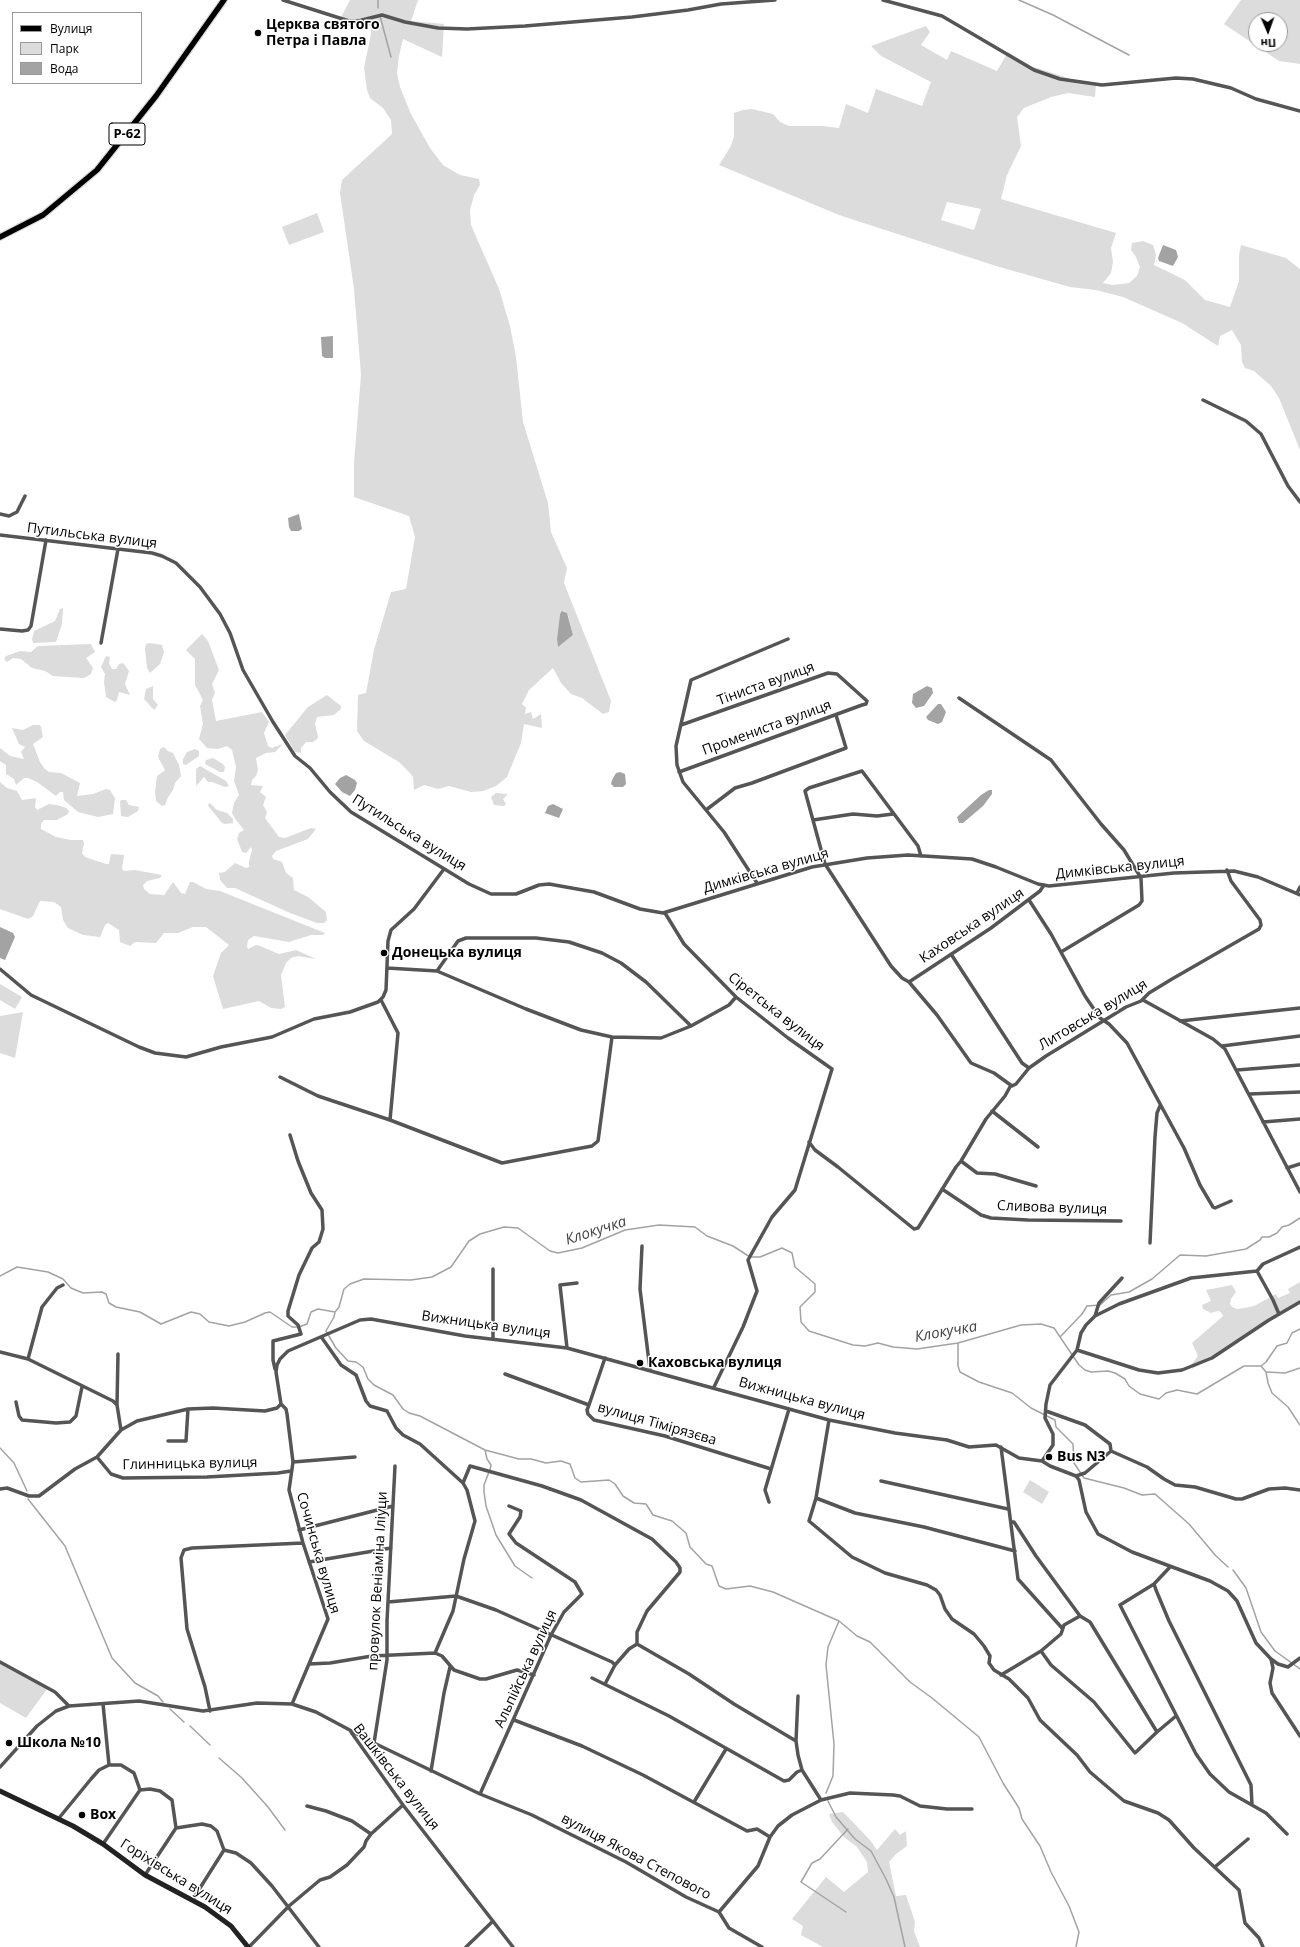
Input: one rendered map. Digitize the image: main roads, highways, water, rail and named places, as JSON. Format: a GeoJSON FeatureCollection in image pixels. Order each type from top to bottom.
{"type":"FeatureCollection","features":[{"type":"Feature","properties":{"kind":"main road","name":"Р-62"},"geometry":{"type":"LineString","coordinates":[[0,237],[43,214],[97,170],[156,96],[224,0]]}},
{"type":"Feature","properties":{"kind":"water"},"geometry":{"type":"Polygon","coordinates":[[[1163,245],[1176,250],[1178,257],[1173,266],[1159,261],[1158,258],[1163,245]]]}},
{"type":"Feature","properties":{"kind":"water"},"geometry":{"type":"Polygon","coordinates":[[[333,336],[333,358],[325,358],[322,356],[321,337],[333,336]]]}},
{"type":"Feature","properties":{"kind":"water"},"geometry":{"type":"Polygon","coordinates":[[[299,514],[302,529],[299,531],[291,531],[288,518],[299,514]]]}},
{"type":"Feature","properties":{"kind":"water"},"geometry":{"type":"Polygon","coordinates":[[[562,611],[567,613],[573,635],[558,647],[557,639],[560,614],[562,611]]]}},
{"type":"Feature","properties":{"kind":"water"},"geometry":{"type":"Polygon","coordinates":[[[927,686],[932,688],[933,693],[924,706],[916,708],[912,703],[913,694],[927,686]]]}},
{"type":"Feature","properties":{"kind":"water"},"geometry":{"type":"Polygon","coordinates":[[[938,704],[941,704],[946,712],[942,722],[938,724],[928,720],[926,717],[938,704]]]}},
{"type":"Feature","properties":{"kind":"water"},"geometry":{"type":"Polygon","coordinates":[[[620,772],[625,774],[626,784],[623,787],[614,787],[611,784],[612,780],[616,773],[620,772]]]}},
{"type":"Feature","properties":{"kind":"water"},"geometry":{"type":"Polygon","coordinates":[[[346,775],[355,780],[357,783],[355,790],[350,796],[342,792],[335,784],[340,778],[346,775]]]}},
{"type":"Feature","properties":{"kind":"water"},"geometry":{"type":"Polygon","coordinates":[[[989,790],[992,790],[992,794],[983,806],[963,823],[959,823],[957,817],[981,795],[989,790]]]}},
{"type":"Feature","properties":{"kind":"water"},"geometry":{"type":"Polygon","coordinates":[[[553,804],[563,809],[559,818],[545,813],[548,806],[553,804]]]}},
{"type":"Feature","properties":{"kind":"water"},"geometry":{"type":"Polygon","coordinates":[[[0,927],[13,933],[15,937],[5,960],[0,958],[0,927]]]}},
{"type":"Feature","properties":{"kind":"waterway"},"geometry":{"type":"LineString","coordinates":[[378,0],[378,8]]}},
{"type":"Feature","properties":{"kind":"waterway"},"geometry":{"type":"LineString","coordinates":[[1019,0],[1053,15],[1129,55]]}},
{"type":"Feature","properties":{"kind":"waterway"},"geometry":{"type":"LineString","coordinates":[[380,16],[391,57]]}},
{"type":"Feature","properties":{"kind":"waterway"},"geometry":{"type":"LineString","coordinates":[[1061,1336],[1082,1314],[1087,1306],[1100,1305],[1111,1295],[1129,1292],[1152,1279],[1180,1255],[1206,1256],[1246,1249],[1262,1237],[1269,1237],[1277,1233],[1282,1227],[1289,1225],[1300,1218]]}},
{"type":"Feature","properties":{"kind":"waterway","name":"Клокучка"},"geometry":{"type":"LineString","coordinates":[[0,1276],[17,1267],[48,1272],[63,1279],[71,1288],[83,1293],[102,1292],[106,1294],[109,1303],[116,1307],[140,1312],[161,1324],[191,1312],[200,1314],[209,1322],[229,1326],[245,1322],[270,1312],[292,1327],[299,1327],[307,1324],[311,1312],[318,1309],[335,1312],[339,1307],[344,1289],[350,1284],[364,1279],[411,1280],[432,1277],[451,1267],[469,1241],[480,1234],[504,1227],[518,1228],[550,1251],[558,1253],[582,1248],[625,1230],[659,1225],[695,1227],[707,1236],[733,1246],[750,1257],[760,1257],[782,1248],[792,1253],[795,1267],[815,1284],[815,1292],[800,1307],[801,1322],[809,1331],[853,1345],[865,1346],[878,1343],[893,1347],[917,1349],[958,1343],[1021,1325],[1041,1324],[1054,1328],[1079,1365],[1085,1370],[1091,1372],[1108,1371],[1115,1373],[1125,1379],[1129,1386],[1140,1394],[1159,1399],[1166,1393],[1177,1390],[1197,1394],[1244,1366],[1261,1366],[1266,1362],[1277,1346],[1287,1343],[1292,1333],[1300,1329]]}},
{"type":"Feature","properties":{"kind":"waterway"},"geometry":{"type":"LineString","coordinates":[[335,1312],[334,1317],[326,1331],[336,1348],[348,1361],[356,1362],[363,1367],[368,1379],[374,1385],[393,1395],[403,1409],[409,1413],[420,1416],[485,1450],[519,1459],[531,1459],[546,1463],[561,1461],[570,1464],[575,1478],[581,1482],[609,1480],[615,1484],[623,1496],[634,1503],[646,1504],[653,1515],[672,1521],[686,1533],[690,1547],[706,1564],[712,1566],[719,1586],[726,1589],[750,1586],[773,1592],[839,1621],[857,1636],[870,1642],[910,1682],[932,1698],[979,1737],[1003,1783],[1019,1808],[1022,1819],[1040,1846],[1051,1872],[1069,1906],[1079,1932],[1076,1947]]}},
{"type":"Feature","properties":{"kind":"waterway"},"geometry":{"type":"LineString","coordinates":[[958,1343],[958,1366],[960,1372],[979,1382],[1012,1393],[1031,1408],[1055,1420],[1056,1427],[1073,1444],[1074,1463],[1084,1478],[1124,1488],[1142,1495],[1155,1494],[1189,1524],[1216,1556],[1228,1567]]}},
{"type":"Feature","properties":{"kind":"waterway"},"geometry":{"type":"LineString","coordinates":[[1261,1366],[1266,1372],[1272,1393],[1288,1407],[1300,1425]]}},
{"type":"Feature","properties":{"kind":"waterway"},"geometry":{"type":"LineString","coordinates":[[1267,1372],[1285,1373],[1300,1368]]}},
{"type":"Feature","properties":{"kind":"waterway"},"geometry":{"type":"LineString","coordinates":[[0,1448],[14,1463],[27,1491]]}},
{"type":"Feature","properties":{"kind":"waterway"},"geometry":{"type":"LineString","coordinates":[[485,1450],[487,1459],[491,1465],[490,1470]]}},
{"type":"Feature","properties":{"kind":"waterway"},"geometry":{"type":"LineString","coordinates":[[489,1472],[484,1485],[484,1492],[486,1506],[496,1535],[515,1566],[532,1578]]}},
{"type":"Feature","properties":{"kind":"waterway"},"geometry":{"type":"LineString","coordinates":[[28,1499],[65,1546],[112,1658],[135,1683],[158,1696],[163,1702]]}},
{"type":"Feature","properties":{"kind":"waterway"},"geometry":{"type":"LineString","coordinates":[[1233,1570],[1246,1588],[1261,1632],[1275,1651],[1300,1669]]}},
{"type":"Feature","properties":{"kind":"waterway"},"geometry":{"type":"LineString","coordinates":[[826,1793],[833,1776],[834,1744],[826,1665],[828,1647],[839,1621]]}},
{"type":"Feature","properties":{"kind":"waterway"},"geometry":{"type":"LineString","coordinates":[[170,1709],[184,1722]]}},
{"type":"Feature","properties":{"kind":"waterway"},"geometry":{"type":"LineString","coordinates":[[190,1726],[210,1745]]}},
{"type":"Feature","properties":{"kind":"waterway"},"geometry":{"type":"LineString","coordinates":[[219,1758],[242,1778],[268,1807],[285,1830]]}},
{"type":"Feature","properties":{"kind":"waterway"},"geometry":{"type":"LineString","coordinates":[[828,1801],[836,1817],[855,1839],[871,1851],[886,1879],[894,1897],[905,1947]]}},
{"type":"Feature","properties":{"kind":"waterway"},"geometry":{"type":"LineString","coordinates":[[846,1912],[801,1882],[812,1863],[820,1859],[848,1829]]}},
{"type":"Feature","properties":{"kind":"place","name":"Церква святого Петра і Павла"},"geometry":{"type":"Point","coordinates":[258,33]}},
{"type":"Feature","properties":{"kind":"place","name":"Донецька вулиця"},"geometry":{"type":"Point","coordinates":[384,953]}},
{"type":"Feature","properties":{"kind":"place","name":"Каховська вулиця"},"geometry":{"type":"Point","coordinates":[640,1363]}},
{"type":"Feature","properties":{"kind":"place","name":"Bus N3"},"geometry":{"type":"Point","coordinates":[1049,1457]}},
{"type":"Feature","properties":{"kind":"place","name":"Школа №10"},"geometry":{"type":"Point","coordinates":[9,1743]}},
{"type":"Feature","properties":{"kind":"place","name":"Box"},"geometry":{"type":"Point","coordinates":[82,1815]}}]}
